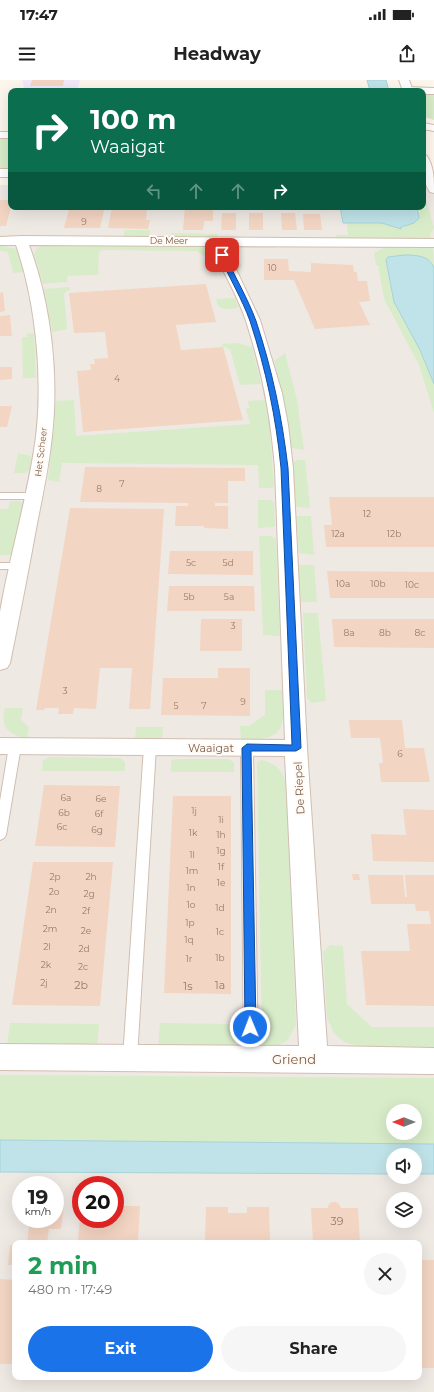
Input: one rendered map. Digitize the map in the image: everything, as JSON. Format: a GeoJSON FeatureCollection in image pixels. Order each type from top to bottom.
{"type":"FeatureCollection","features":[{"type":"Feature","properties":{"kind":"street"},"geometry":{"type":"LineString","coordinates":[[429,156],[426,176],[434,189]]}},
{"type":"Feature","properties":{"kind":"street","name":"Het Scheer"},"geometry":{"type":"LineString","coordinates":[[0,663],[2,643],[20,566],[34,496],[44,436],[46,401],[45,373],[37,294],[31,268],[21,240]]}},
{"type":"Feature","properties":{"kind":"street","name":"De Meer"},"geometry":{"type":"LineString","coordinates":[[0,241],[434,243]]}},
{"type":"Feature","properties":{"kind":"street","name":"De Riepel"},"geometry":{"type":"LineString","coordinates":[[216,242],[253,320],[274,393],[280,425],[284,468],[296,748],[314,1059]]}},
{"type":"Feature","properties":{"kind":"street","name":"Waaigat"},"geometry":{"type":"LineString","coordinates":[[8,746],[296,748]]}},
{"type":"Feature","properties":{"kind":"street","name":"Griend"},"geometry":{"type":"LineString","coordinates":[[0,1057],[251,1058],[434,1061]]}},
{"type":"Feature","properties":{"kind":"lane"},"geometry":{"type":"LineString","coordinates":[[0,496],[34,496]]}},
{"type":"Feature","properties":{"kind":"lane"},"geometry":{"type":"LineString","coordinates":[[0,566],[20,566]]}},
{"type":"Feature","properties":{"kind":"lane","name":"Waaigat"},"geometry":{"type":"LineString","coordinates":[[0,835],[8,746]]}},
{"type":"Feature","properties":{"kind":"lane"},"geometry":{"type":"LineString","coordinates":[[130,1058],[150,747]]}},
{"type":"Feature","properties":{"kind":"lane"},"geometry":{"type":"LineString","coordinates":[[247,748],[251,1058]]}},
{"type":"Feature","properties":{"kind":"shaded area"},"geometry":{"type":"Polygon","coordinates":[[[22,80],[80,80],[78,88],[24,88],[22,80]]]}},
{"type":"Feature","properties":{"kind":"shaded area"},"geometry":{"type":"Polygon","coordinates":[[[0,185],[8,185],[8,210],[426,210],[426,187],[434,188],[434,1392],[0,1392],[0,185]]]}},
{"type":"Feature","properties":{"kind":"green space"},"geometry":{"type":"Polygon","coordinates":[[[434,92],[434,120],[426,117],[426,93],[434,92]]]}},
{"type":"Feature","properties":{"kind":"green space"},"geometry":{"type":"Polygon","coordinates":[[[0,136],[8,136],[8,171],[0,171],[0,136]]]}},
{"type":"Feature","properties":{"kind":"green space"},"geometry":{"type":"Polygon","coordinates":[[[426,199],[434,227],[430,234],[431,240],[336,238],[336,235],[348,235],[347,223],[382,223],[400,229],[400,227],[414,223],[419,218],[418,210],[426,210],[426,199]]]}},
{"type":"Feature","properties":{"kind":"green space"},"geometry":{"type":"Polygon","coordinates":[[[124,230],[150,230],[150,235],[141,238],[127,237],[124,236],[124,230]]]}},
{"type":"Feature","properties":{"kind":"green space"},"geometry":{"type":"Polygon","coordinates":[[[171,233],[217,234],[218,238],[176,238],[171,236],[171,233]]]}},
{"type":"Feature","properties":{"kind":"green space"},"geometry":{"type":"Polygon","coordinates":[[[47,244],[203,246],[211,250],[222,271],[214,273],[205,256],[196,251],[103,250],[99,252],[98,275],[67,276],[68,282],[43,284],[34,254],[37,248],[47,244]]]}},
{"type":"Feature","properties":{"kind":"green space"},"geometry":{"type":"Polygon","coordinates":[[[0,245],[17,249],[24,272],[13,273],[8,252],[0,251],[0,245]]]}},
{"type":"Feature","properties":{"kind":"green space"},"geometry":{"type":"Polygon","coordinates":[[[275,245],[275,248],[242,248],[235,250],[235,253],[242,266],[238,270],[229,253],[232,249],[237,247],[275,245]]]}},
{"type":"Feature","properties":{"kind":"green space"},"geometry":{"type":"Polygon","coordinates":[[[387,246],[433,246],[434,268],[432,262],[415,256],[389,257],[386,260],[394,302],[420,350],[434,384],[434,413],[419,365],[384,299],[378,265],[376,265],[374,253],[387,246]]]}},
{"type":"Feature","properties":{"kind":"green space"},"geometry":{"type":"Polygon","coordinates":[[[69,287],[70,291],[66,291],[66,293],[64,293],[67,329],[52,332],[44,289],[69,287]]]}},
{"type":"Feature","properties":{"kind":"green space"},"geometry":{"type":"Polygon","coordinates":[[[235,298],[239,308],[225,309],[218,306],[216,299],[235,298]]]}},
{"type":"Feature","properties":{"kind":"green space"},"geometry":{"type":"Polygon","coordinates":[[[34,333],[36,378],[23,378],[22,337],[27,337],[27,334],[34,333]]]}},
{"type":"Feature","properties":{"kind":"green space"},"geometry":{"type":"Polygon","coordinates":[[[237,343],[252,347],[261,384],[240,385],[230,349],[227,347],[222,347],[222,344],[237,343]]]}},
{"type":"Feature","properties":{"kind":"green space"},"geometry":{"type":"Polygon","coordinates":[[[285,353],[297,400],[304,450],[291,448],[284,400],[274,361],[285,353]]]}},
{"type":"Feature","properties":{"kind":"green space"},"geometry":{"type":"Polygon","coordinates":[[[74,400],[76,436],[250,424],[246,409],[250,408],[247,401],[265,400],[270,429],[274,487],[259,488],[258,465],[62,463],[59,482],[48,480],[54,401],[74,400]]]}},
{"type":"Feature","properties":{"kind":"green space"},"geometry":{"type":"Polygon","coordinates":[[[18,453],[31,456],[30,469],[26,473],[14,473],[18,453]]]}},
{"type":"Feature","properties":{"kind":"green space"},"geometry":{"type":"Polygon","coordinates":[[[305,460],[310,508],[296,507],[292,462],[305,460]]]}},
{"type":"Feature","properties":{"kind":"green space"},"geometry":{"type":"Polygon","coordinates":[[[258,500],[271,500],[274,502],[275,526],[258,528],[258,500]]]}},
{"type":"Feature","properties":{"kind":"green space"},"geometry":{"type":"Polygon","coordinates":[[[10,501],[19,501],[23,503],[13,555],[0,555],[0,509],[8,509],[10,501]]]}},
{"type":"Feature","properties":{"kind":"green space"},"geometry":{"type":"Polygon","coordinates":[[[296,516],[311,516],[314,555],[299,553],[296,516]]]}},
{"type":"Feature","properties":{"kind":"green space"},"geometry":{"type":"Polygon","coordinates":[[[259,536],[271,536],[276,539],[280,636],[263,635],[259,536]]]}},
{"type":"Feature","properties":{"kind":"green space"},"geometry":{"type":"Polygon","coordinates":[[[298,565],[314,565],[317,602],[301,602],[298,565]]]}},
{"type":"Feature","properties":{"kind":"green space"},"geometry":{"type":"Polygon","coordinates":[[[303,613],[318,613],[326,701],[311,703],[307,698],[303,613]]]}},
{"type":"Feature","properties":{"kind":"green space"},"geometry":{"type":"Polygon","coordinates":[[[265,690],[282,690],[283,718],[281,725],[273,735],[266,738],[241,740],[240,726],[249,726],[265,715],[265,690]]]}},
{"type":"Feature","properties":{"kind":"green space"},"geometry":{"type":"Polygon","coordinates":[[[5,708],[23,708],[21,720],[29,727],[27,739],[15,735],[7,729],[4,721],[5,708]]]}},
{"type":"Feature","properties":{"kind":"green space"},"geometry":{"type":"Polygon","coordinates":[[[136,727],[163,727],[162,740],[135,739],[136,727]]]}},
{"type":"Feature","properties":{"kind":"green space"},"geometry":{"type":"Polygon","coordinates":[[[49,757],[120,758],[125,762],[125,771],[42,771],[43,760],[49,757]]]}},
{"type":"Feature","properties":{"kind":"green space"},"geometry":{"type":"Polygon","coordinates":[[[175,759],[229,759],[234,763],[234,772],[171,772],[171,761],[175,759]]]}},
{"type":"Feature","properties":{"kind":"green space"},"geometry":{"type":"Polygon","coordinates":[[[262,760],[279,769],[284,776],[287,786],[296,1025],[287,1041],[269,1049],[262,1044],[257,762],[262,760]]]}},
{"type":"Feature","properties":{"kind":"green space"},"geometry":{"type":"Polygon","coordinates":[[[330,945],[343,946],[347,1004],[372,1027],[434,1027],[434,1048],[362,1047],[344,1042],[334,1033],[327,1018],[323,952],[330,945]]]}},
{"type":"Feature","properties":{"kind":"green space"},"geometry":{"type":"Polygon","coordinates":[[[10,1023],[99,1024],[97,1047],[7,1045],[10,1023]]]}},
{"type":"Feature","properties":{"kind":"green space"},"geometry":{"type":"Polygon","coordinates":[[[160,1023],[235,1024],[235,1048],[158,1047],[160,1023]]]}},
{"type":"Feature","properties":{"kind":"green space"},"geometry":{"type":"Polygon","coordinates":[[[0,1075],[434,1078],[434,1144],[0,1140],[0,1075]]]}},
{"type":"Feature","properties":{"kind":"water"},"geometry":{"type":"Polygon","coordinates":[[[367,80],[386,80],[388,88],[369,88],[367,80]]]}},
{"type":"Feature","properties":{"kind":"water"},"geometry":{"type":"Polygon","coordinates":[[[341,210],[418,210],[419,218],[414,223],[401,227],[401,229],[382,223],[343,223],[341,210]]]}},
{"type":"Feature","properties":{"kind":"water"},"geometry":{"type":"Polygon","coordinates":[[[404,255],[425,258],[429,260],[434,268],[434,384],[420,350],[394,302],[386,260],[388,257],[404,255]]]}},
{"type":"Feature","properties":{"kind":"water"},"geometry":{"type":"Polygon","coordinates":[[[0,1140],[434,1144],[434,1174],[422,1174],[422,1148],[386,1148],[386,1174],[0,1172],[0,1140]]]}},
{"type":"Feature","properties":{"kind":"building"},"geometry":{"type":"Polygon","coordinates":[[[32,80],[64,80],[63,86],[30,86],[32,80]]]}},
{"type":"Feature","properties":{"kind":"building"},"geometry":{"type":"Polygon","coordinates":[[[0,200],[8,200],[8,210],[10,210],[6,226],[0,226],[0,200]]]}},
{"type":"Feature","properties":{"kind":"building"},"geometry":{"type":"Polygon","coordinates":[[[69,210],[104,210],[100,228],[64,228],[69,210]]]}},
{"type":"Feature","properties":{"kind":"building"},"geometry":{"type":"Polygon","coordinates":[[[111,210],[147,210],[146,220],[150,220],[148,229],[108,228],[111,210]]]}},
{"type":"Feature","properties":{"kind":"building"},"geometry":{"type":"Polygon","coordinates":[[[185,210],[213,210],[213,221],[204,221],[203,230],[183,230],[185,210]]]}},
{"type":"Feature","properties":{"kind":"building"},"geometry":{"type":"Polygon","coordinates":[[[222,213],[236,213],[236,230],[221,230],[222,213]]]}},
{"type":"Feature","properties":{"kind":"building"},"geometry":{"type":"Polygon","coordinates":[[[249,213],[263,213],[263,230],[249,230],[249,213]]]}},
{"type":"Feature","properties":{"kind":"building"},"geometry":{"type":"Polygon","coordinates":[[[281,213],[295,213],[297,230],[282,230],[281,213]]]}},
{"type":"Feature","properties":{"kind":"building"},"geometry":{"type":"Polygon","coordinates":[[[303,214],[320,214],[322,230],[304,230],[303,214]]]}},
{"type":"Feature","properties":{"kind":"building"},"geometry":{"type":"Polygon","coordinates":[[[264,259],[288,259],[289,271],[311,272],[311,263],[353,265],[354,272],[357,272],[358,281],[367,281],[370,301],[359,302],[370,325],[315,329],[294,280],[264,280],[264,259]]]}},
{"type":"Feature","properties":{"kind":"building"},"geometry":{"type":"Polygon","coordinates":[[[206,284],[216,322],[176,325],[181,350],[223,347],[243,420],[83,432],[77,371],[91,370],[90,364],[95,364],[94,359],[108,358],[105,332],[74,333],[69,293],[206,284]]]}},
{"type":"Feature","properties":{"kind":"building"},"geometry":{"type":"Polygon","coordinates":[[[3,292],[5,311],[0,312],[0,293],[3,292]]]}},
{"type":"Feature","properties":{"kind":"building"},"geometry":{"type":"Polygon","coordinates":[[[10,315],[12,336],[0,336],[0,316],[10,315]]]}},
{"type":"Feature","properties":{"kind":"building"},"geometry":{"type":"Polygon","coordinates":[[[0,367],[12,367],[12,379],[0,380],[0,367]]]}},
{"type":"Feature","properties":{"kind":"building"},"geometry":{"type":"Polygon","coordinates":[[[0,406],[12,406],[7,427],[0,427],[0,406]]]}},
{"type":"Feature","properties":{"kind":"building"},"geometry":{"type":"Polygon","coordinates":[[[85,467],[245,468],[245,481],[228,481],[228,503],[215,503],[215,506],[228,506],[228,529],[204,528],[204,526],[175,526],[176,506],[188,506],[188,503],[80,502],[85,467]]]}},
{"type":"Feature","properties":{"kind":"building"},"geometry":{"type":"Polygon","coordinates":[[[329,497],[434,497],[434,547],[326,547],[324,525],[332,525],[329,497]]]}},
{"type":"Feature","properties":{"kind":"building"},"geometry":{"type":"Polygon","coordinates":[[[70,508],[164,509],[150,709],[129,709],[132,668],[100,668],[96,709],[74,708],[73,714],[58,714],[59,708],[45,708],[44,710],[36,710],[70,508]]]}},
{"type":"Feature","properties":{"kind":"building"},"geometry":{"type":"Polygon","coordinates":[[[170,551],[253,551],[253,575],[168,574],[170,551]]]}},
{"type":"Feature","properties":{"kind":"building"},"geometry":{"type":"Polygon","coordinates":[[[327,571],[434,572],[434,598],[330,598],[327,571]]]}},
{"type":"Feature","properties":{"kind":"building"},"geometry":{"type":"Polygon","coordinates":[[[169,586],[254,586],[255,611],[167,611],[169,586]]]}},
{"type":"Feature","properties":{"kind":"building"},"geometry":{"type":"Polygon","coordinates":[[[201,619],[242,619],[242,651],[200,651],[201,619]]]}},
{"type":"Feature","properties":{"kind":"building"},"geometry":{"type":"Polygon","coordinates":[[[332,619],[434,619],[434,648],[334,647],[332,619]]]}},
{"type":"Feature","properties":{"kind":"building"},"geometry":{"type":"Polygon","coordinates":[[[218,668],[250,668],[250,716],[161,715],[163,678],[218,678],[218,668]]]}},
{"type":"Feature","properties":{"kind":"building"},"geometry":{"type":"Polygon","coordinates":[[[349,720],[402,720],[405,748],[424,748],[430,782],[381,782],[379,763],[383,763],[380,738],[351,738],[349,720]]]}},
{"type":"Feature","properties":{"kind":"building"},"geometry":{"type":"Polygon","coordinates":[[[44,785],[120,786],[115,847],[35,846],[44,785]]]}},
{"type":"Feature","properties":{"kind":"building"},"geometry":{"type":"Polygon","coordinates":[[[173,796],[231,796],[231,994],[164,993],[173,796]]]}},
{"type":"Feature","properties":{"kind":"building"},"geometry":{"type":"Polygon","coordinates":[[[403,809],[434,810],[434,862],[373,861],[371,834],[406,835],[403,809]]]}},
{"type":"Feature","properties":{"kind":"building"},"geometry":{"type":"Polygon","coordinates":[[[33,862],[113,862],[100,1006],[12,1005],[33,862]]]}},
{"type":"Feature","properties":{"kind":"building"},"geometry":{"type":"Polygon","coordinates":[[[352,874],[359,874],[360,880],[353,880],[352,874]]]}},
{"type":"Feature","properties":{"kind":"building"},"geometry":{"type":"Polygon","coordinates":[[[368,875],[403,875],[405,897],[407,897],[405,875],[434,875],[434,1006],[366,1005],[361,951],[410,951],[407,924],[431,924],[429,911],[416,911],[415,904],[371,904],[368,875]]]}},
{"type":"Feature","properties":{"kind":"building"},"geometry":{"type":"Polygon","coordinates":[[[336,1202],[341,1208],[358,1208],[360,1240],[313,1240],[311,1208],[328,1208],[329,1204],[336,1202]]]}},
{"type":"Feature","properties":{"kind":"building"},"geometry":{"type":"Polygon","coordinates":[[[124,1206],[140,1206],[138,1240],[78,1240],[79,1228],[124,1228],[124,1206]]]}},
{"type":"Feature","properties":{"kind":"building"},"geometry":{"type":"Polygon","coordinates":[[[206,1207],[228,1207],[228,1213],[247,1213],[247,1207],[269,1207],[270,1240],[205,1240],[206,1207]]]}},
{"type":"Feature","properties":{"kind":"building"},"geometry":{"type":"Polygon","coordinates":[[[29,1228],[61,1228],[49,1229],[47,1240],[27,1240],[29,1228]]]}},
{"type":"Feature","properties":{"kind":"building"},"geometry":{"type":"Polygon","coordinates":[[[10,1245],[12,1245],[12,1265],[8,1265],[10,1245]]]}},
{"type":"Feature","properties":{"kind":"building"},"geometry":{"type":"Polygon","coordinates":[[[422,1260],[434,1260],[434,1368],[422,1368],[422,1260]]]}},
{"type":"Feature","properties":{"kind":"building"},"geometry":{"type":"Polygon","coordinates":[[[0,1279],[12,1280],[12,1364],[0,1364],[0,1279]]]}},
{"type":"Feature","properties":{"kind":"route"},"geometry":{"type":"LineString","coordinates":[[222,255],[253,320],[274,393],[280,425],[284,468],[296,748],[247,748],[250,1027]]}}]}
